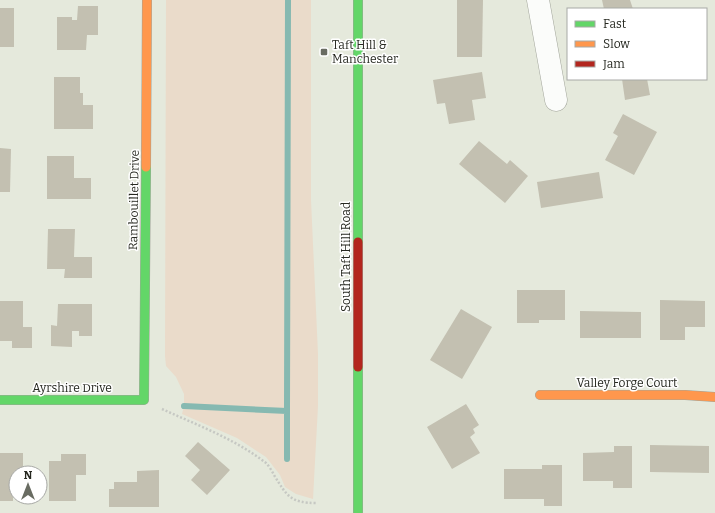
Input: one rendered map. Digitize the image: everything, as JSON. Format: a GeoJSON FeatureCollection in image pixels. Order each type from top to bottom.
{"type":"FeatureCollection","features":[{"type":"Feature","properties":{"kind":"street","name":"Rambouillet Drive"},"geometry":{"type":"LineString","coordinates":[[144,400],[147,0]]}},
{"type":"Feature","properties":{"kind":"street","name":"South Taft Hill Road"},"geometry":{"type":"LineString","coordinates":[[358,0],[358,513]]}},
{"type":"Feature","properties":{"kind":"street"},"geometry":{"type":"LineString","coordinates":[[538,0],[556,100]]}},
{"type":"Feature","properties":{"kind":"street","name":"Valley Forge Court"},"geometry":{"type":"LineString","coordinates":[[540,395],[686,395],[715,397]]}},
{"type":"Feature","properties":{"kind":"street","name":"Ayrshire Drive"},"geometry":{"type":"LineString","coordinates":[[0,400],[144,400]]}},
{"type":"Feature","properties":{"kind":"path"},"geometry":{"type":"LineString","coordinates":[[144,400],[229,440],[267,464],[291,499],[302,503],[316,503]]}},
{"type":"Feature","properties":{"kind":"shaded area"},"geometry":{"type":"Polygon","coordinates":[[[166,0],[311,0],[311,200],[318,354],[318,406],[313,499],[296,494],[285,487],[280,475],[266,457],[237,438],[182,414],[184,394],[176,377],[166,366],[166,0]]]}},
{"type":"Feature","properties":{"kind":"building"},"geometry":{"type":"Polygon","coordinates":[[[457,0],[483,0],[482,57],[457,57],[457,0]]]}},
{"type":"Feature","properties":{"kind":"building"},"geometry":{"type":"Polygon","coordinates":[[[602,0],[630,0],[633,8],[604,8],[602,0]]]}},
{"type":"Feature","properties":{"kind":"building"},"geometry":{"type":"Polygon","coordinates":[[[78,6],[98,6],[98,35],[87,35],[86,50],[57,50],[57,17],[72,17],[72,20],[77,20],[78,6]]]}},
{"type":"Feature","properties":{"kind":"building"},"geometry":{"type":"Polygon","coordinates":[[[0,8],[14,8],[14,47],[0,47],[0,8]]]}},
{"type":"Feature","properties":{"kind":"building"},"geometry":{"type":"Polygon","coordinates":[[[482,72],[486,98],[472,100],[475,120],[449,124],[445,103],[437,104],[433,80],[482,72]]]}},
{"type":"Feature","properties":{"kind":"building"},"geometry":{"type":"Polygon","coordinates":[[[54,77],[80,77],[80,93],[83,93],[83,105],[93,105],[93,129],[54,129],[54,77]]]}},
{"type":"Feature","properties":{"kind":"building"},"geometry":{"type":"Polygon","coordinates":[[[622,80],[647,80],[650,95],[625,100],[622,80]]]}},
{"type":"Feature","properties":{"kind":"building"},"geometry":{"type":"Polygon","coordinates":[[[623,114],[657,132],[634,175],[605,160],[618,136],[613,133],[623,114]]]}},
{"type":"Feature","properties":{"kind":"building"},"geometry":{"type":"Polygon","coordinates":[[[479,141],[507,164],[510,160],[528,176],[505,203],[459,164],[479,141]]]}},
{"type":"Feature","properties":{"kind":"building"},"geometry":{"type":"Polygon","coordinates":[[[0,148],[11,149],[10,192],[0,192],[0,148]]]}},
{"type":"Feature","properties":{"kind":"building"},"geometry":{"type":"Polygon","coordinates":[[[47,156],[74,156],[74,178],[91,178],[91,199],[47,199],[47,156]]]}},
{"type":"Feature","properties":{"kind":"building"},"geometry":{"type":"Polygon","coordinates":[[[599,172],[603,198],[541,208],[537,182],[599,172]]]}},
{"type":"Feature","properties":{"kind":"building"},"geometry":{"type":"Polygon","coordinates":[[[48,229],[75,229],[74,257],[92,257],[92,278],[64,278],[65,269],[47,269],[48,229]]]}},
{"type":"Feature","properties":{"kind":"building"},"geometry":{"type":"Polygon","coordinates":[[[517,290],[565,290],[565,320],[539,320],[539,323],[517,323],[517,290]]]}},
{"type":"Feature","properties":{"kind":"building"},"geometry":{"type":"Polygon","coordinates":[[[660,300],[705,301],[705,327],[685,327],[685,340],[660,340],[660,300]]]}},
{"type":"Feature","properties":{"kind":"building"},"geometry":{"type":"Polygon","coordinates":[[[0,301],[23,301],[23,327],[32,327],[32,348],[12,348],[12,341],[0,341],[0,301]]]}},
{"type":"Feature","properties":{"kind":"building"},"geometry":{"type":"Polygon","coordinates":[[[58,304],[92,304],[92,336],[79,336],[79,331],[72,331],[72,347],[51,346],[51,325],[57,326],[58,304]]]}},
{"type":"Feature","properties":{"kind":"building"},"geometry":{"type":"Polygon","coordinates":[[[461,309],[492,327],[462,379],[430,360],[461,309]]]}},
{"type":"Feature","properties":{"kind":"building"},"geometry":{"type":"Polygon","coordinates":[[[580,311],[641,312],[641,338],[580,338],[580,311]]]}},
{"type":"Feature","properties":{"kind":"building"},"geometry":{"type":"Polygon","coordinates":[[[466,404],[479,425],[473,429],[475,433],[470,437],[480,453],[452,469],[427,427],[466,404]]]}},
{"type":"Feature","properties":{"kind":"building"},"geometry":{"type":"Polygon","coordinates":[[[198,442],[230,470],[207,495],[191,480],[200,470],[185,456],[198,442]]]}},
{"type":"Feature","properties":{"kind":"building"},"geometry":{"type":"Polygon","coordinates":[[[650,445],[709,446],[709,473],[650,472],[650,445]]]}},
{"type":"Feature","properties":{"kind":"building"},"geometry":{"type":"Polygon","coordinates":[[[614,446],[632,446],[632,488],[613,488],[613,481],[583,481],[583,453],[614,452],[614,446]]]}},
{"type":"Feature","properties":{"kind":"building"},"geometry":{"type":"Polygon","coordinates":[[[0,453],[23,453],[23,465],[8,465],[8,501],[0,501],[0,453]]]}},
{"type":"Feature","properties":{"kind":"building"},"geometry":{"type":"Polygon","coordinates":[[[61,454],[86,454],[86,475],[76,475],[76,501],[49,501],[49,461],[61,461],[61,454]]]}},
{"type":"Feature","properties":{"kind":"building"},"geometry":{"type":"Polygon","coordinates":[[[542,465],[562,465],[562,506],[544,506],[544,499],[504,499],[504,469],[542,469],[542,465]]]}},
{"type":"Feature","properties":{"kind":"building"},"geometry":{"type":"Polygon","coordinates":[[[159,470],[159,507],[109,507],[109,489],[114,489],[114,482],[137,482],[137,471],[159,470]]]}},
{"type":"Feature","properties":{"kind":"waterway"},"geometry":{"type":"LineString","coordinates":[[287,411],[288,0]]}},
{"type":"Feature","properties":{"kind":"waterway"},"geometry":{"type":"LineString","coordinates":[[184,406],[287,411],[287,459]]}},
{"type":"Feature","properties":{"kind":"traffic: fast"},"geometry":{"type":"LineString","coordinates":[[358,0],[358,242]]}},
{"type":"Feature","properties":{"kind":"traffic: fast"},"geometry":{"type":"LineString","coordinates":[[0,400],[144,400],[146,167]]}},
{"type":"Feature","properties":{"kind":"traffic: fast"},"geometry":{"type":"LineString","coordinates":[[358,367],[358,513]]}},
{"type":"Feature","properties":{"kind":"traffic: slow"},"geometry":{"type":"LineString","coordinates":[[146,167],[147,0]]}},
{"type":"Feature","properties":{"kind":"traffic: slow"},"geometry":{"type":"LineString","coordinates":[[540,395],[685,395],[715,397]]}},
{"type":"Feature","properties":{"kind":"traffic: jam"},"geometry":{"type":"LineString","coordinates":[[358,242],[358,367]]}},
{"type":"Feature","properties":{"kind":"place","name":"Taft Hill & Manchester"},"geometry":{"type":"Point","coordinates":[324,52]}}]}
